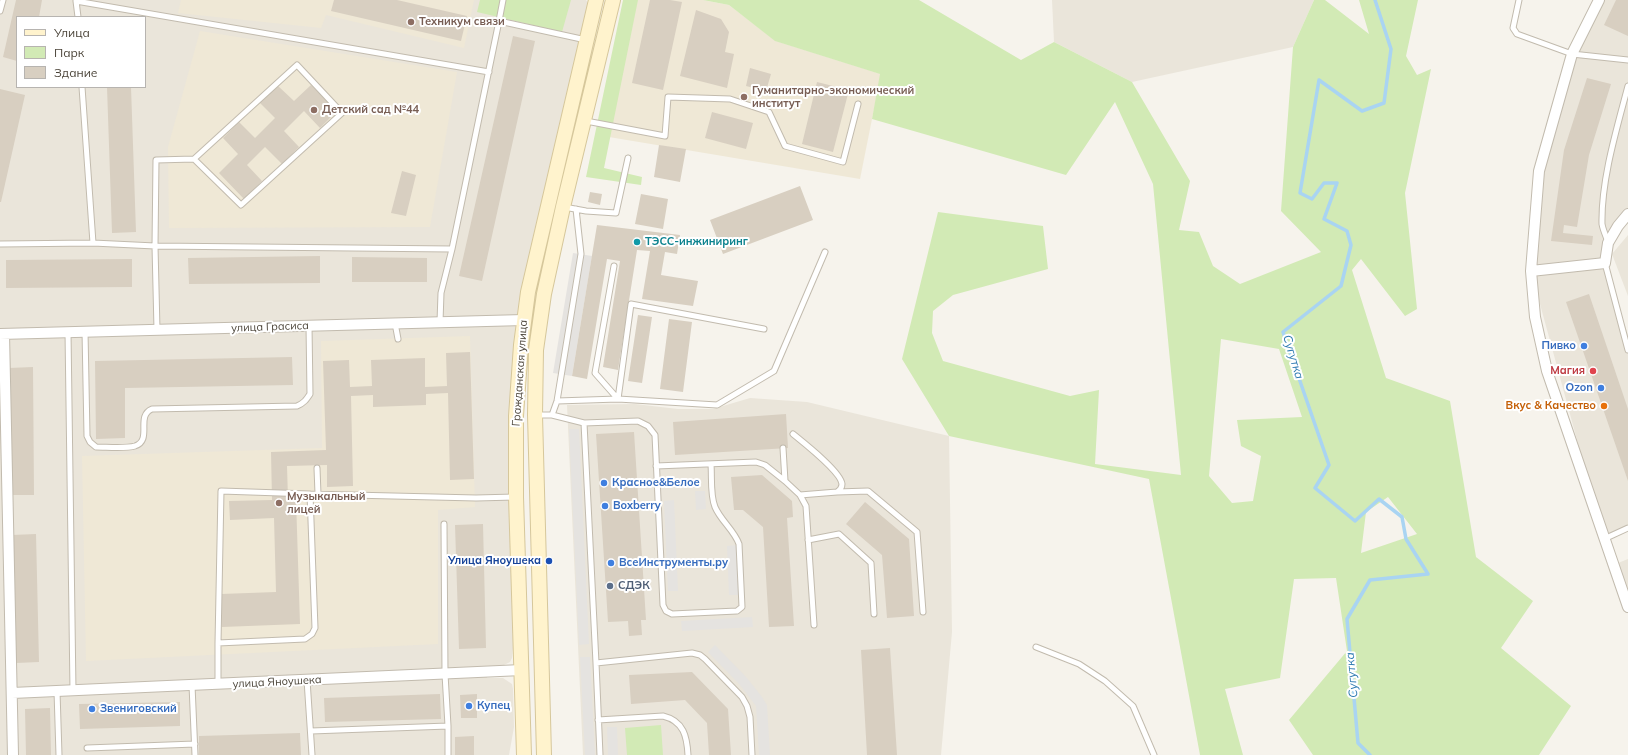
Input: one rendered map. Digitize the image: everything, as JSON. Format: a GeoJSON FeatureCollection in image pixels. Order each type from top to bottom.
{"type":"FeatureCollection","features":[{"type":"Feature","properties":{"kind":"main road","name":"Гражданская улица"},"geometry":{"type":"LineString","coordinates":[[524,755],[516,497],[516,416],[524,320],[531,280],[596,0]]}},
{"type":"Feature","properties":{"kind":"main road","name":"Гражданская улица"},"geometry":{"type":"LineString","coordinates":[[544,755],[535,415],[536,350],[540,320],[569,208],[584,121],[612,0]]}},
{"type":"Feature","properties":{"kind":"main road","name":"улица Грасиса"},"geometry":{"type":"LineString","coordinates":[[524,320],[540,320]]}},
{"type":"Feature","properties":{"kind":"main road","name":"улица Яноушека"},"geometry":{"type":"LineString","coordinates":[[522,670],[542,669]]}},
{"type":"Feature","properties":{"kind":"street"},"geometry":{"type":"LineString","coordinates":[[1599,0],[1572,54],[1539,171],[1531,271],[1535,317],[1547,371],[1628,608]]}},
{"type":"Feature","properties":{"kind":"street"},"geometry":{"type":"LineString","coordinates":[[1531,271],[1605,263],[1608,243],[1618,226],[1628,214]]}},
{"type":"Feature","properties":{"kind":"street","name":"улица Грасиса"},"geometry":{"type":"LineString","coordinates":[[2,334],[524,320]]}},
{"type":"Feature","properties":{"kind":"street"},"geometry":{"type":"LineString","coordinates":[[2,334],[13,755]]}},
{"type":"Feature","properties":{"kind":"street","name":"улица Яноушека"},"geometry":{"type":"LineString","coordinates":[[12,693],[522,670]]}},
{"type":"Feature","properties":{"kind":"lane"},"geometry":{"type":"LineString","coordinates":[[0,12],[3,0]]}},
{"type":"Feature","properties":{"kind":"lane"},"geometry":{"type":"LineString","coordinates":[[440,322],[441,293],[452,249],[503,0]]}},
{"type":"Feature","properties":{"kind":"lane"},"geometry":{"type":"LineString","coordinates":[[1519,0],[1513,28],[1517,34],[1572,54],[1628,60]]}},
{"type":"Feature","properties":{"kind":"lane"},"geometry":{"type":"LineString","coordinates":[[78,16],[76,1],[489,72]]}},
{"type":"Feature","properties":{"kind":"lane"},"geometry":{"type":"LineString","coordinates":[[499,21],[587,40]]}},
{"type":"Feature","properties":{"kind":"lane"},"geometry":{"type":"LineString","coordinates":[[158,330],[155,246],[156,160],[194,159],[297,65],[342,113],[241,206],[194,159]]}},
{"type":"Feature","properties":{"kind":"lane"},"geometry":{"type":"LineString","coordinates":[[1608,243],[1602,225],[1604,199],[1612,145],[1628,86]]}},
{"type":"Feature","properties":{"kind":"lane"},"geometry":{"type":"LineString","coordinates":[[82,88],[93,243]]}},
{"type":"Feature","properties":{"kind":"lane"},"geometry":{"type":"LineString","coordinates":[[584,121],[664,136],[668,97],[730,99],[769,112],[785,146],[843,162],[858,104]]}},
{"type":"Feature","properties":{"kind":"lane"},"geometry":{"type":"LineString","coordinates":[[552,415],[556,401],[581,254],[569,208],[616,213],[628,158]]}},
{"type":"Feature","properties":{"kind":"lane"},"geometry":{"type":"LineString","coordinates":[[0,244],[93,243],[155,246],[452,249]]}},
{"type":"Feature","properties":{"kind":"lane"},"geometry":{"type":"LineString","coordinates":[[556,401],[618,399],[717,405],[774,371],[825,252]]}},
{"type":"Feature","properties":{"kind":"lane"},"geometry":{"type":"LineString","coordinates":[[1605,263],[1628,350]]}},
{"type":"Feature","properties":{"kind":"lane"},"geometry":{"type":"LineString","coordinates":[[614,266],[595,373],[618,399]]}},
{"type":"Feature","properties":{"kind":"lane"},"geometry":{"type":"LineString","coordinates":[[618,399],[631,304],[764,329]]}},
{"type":"Feature","properties":{"kind":"lane"},"geometry":{"type":"LineString","coordinates":[[395,323],[398,339]]}},
{"type":"Feature","properties":{"kind":"lane"},"geometry":{"type":"LineString","coordinates":[[85,331],[87,436],[90,442],[96,447],[126,447],[134,446],[142,440],[144,435],[144,416],[147,411],[152,409],[296,406],[302,404],[306,401],[310,394],[309,326]]}},
{"type":"Feature","properties":{"kind":"lane"},"geometry":{"type":"LineString","coordinates":[[68,332],[73,691]]}},
{"type":"Feature","properties":{"kind":"lane"},"geometry":{"type":"LineString","coordinates":[[535,415],[552,415],[584,423],[638,421],[652,430],[655,435],[664,608],[672,614],[737,611],[741,609],[739,544],[736,536],[718,513],[714,503],[711,464]]}},
{"type":"Feature","properties":{"kind":"lane"},"geometry":{"type":"LineString","coordinates":[[584,423],[600,755]]}},
{"type":"Feature","properties":{"kind":"lane"},"geometry":{"type":"LineString","coordinates":[[793,434],[835,472],[842,482],[842,486],[837,492]]}},
{"type":"Feature","properties":{"kind":"lane"},"geometry":{"type":"LineString","coordinates":[[783,448],[785,481]]}},
{"type":"Feature","properties":{"kind":"lane"},"geometry":{"type":"LineString","coordinates":[[656,466],[759,462],[785,481],[800,495],[805,503],[814,625]]}},
{"type":"Feature","properties":{"kind":"lane"},"geometry":{"type":"LineString","coordinates":[[317,468],[318,494]]}},
{"type":"Feature","properties":{"kind":"lane"},"geometry":{"type":"LineString","coordinates":[[218,684],[221,491],[475,498],[516,497]]}},
{"type":"Feature","properties":{"kind":"lane"},"geometry":{"type":"LineString","coordinates":[[800,495],[868,491],[917,532],[923,612]]}},
{"type":"Feature","properties":{"kind":"lane"},"geometry":{"type":"LineString","coordinates":[[218,643],[305,639],[312,634],[315,628],[310,494]]}},
{"type":"Feature","properties":{"kind":"lane"},"geometry":{"type":"LineString","coordinates":[[444,524],[445,674],[448,755]]}},
{"type":"Feature","properties":{"kind":"lane"},"geometry":{"type":"LineString","coordinates":[[1604,539],[1628,528]]}},
{"type":"Feature","properties":{"kind":"lane"},"geometry":{"type":"LineString","coordinates":[[808,540],[839,534],[871,563],[874,614]]}},
{"type":"Feature","properties":{"kind":"lane"},"geometry":{"type":"LineString","coordinates":[[1036,647],[1079,664],[1105,681],[1133,706],[1154,755]]}},
{"type":"Feature","properties":{"kind":"lane"},"geometry":{"type":"LineString","coordinates":[[596,663],[692,653],[700,654],[745,701],[750,717],[752,755]]}},
{"type":"Feature","properties":{"kind":"lane"},"geometry":{"type":"LineString","coordinates":[[307,680],[312,755]]}},
{"type":"Feature","properties":{"kind":"lane"},"geometry":{"type":"LineString","coordinates":[[192,685],[195,755]]}},
{"type":"Feature","properties":{"kind":"lane"},"geometry":{"type":"LineString","coordinates":[[57,691],[59,755]]}},
{"type":"Feature","properties":{"kind":"lane"},"geometry":{"type":"LineString","coordinates":[[598,720],[663,716],[670,718],[685,732],[688,755]]}},
{"type":"Feature","properties":{"kind":"lane"},"geometry":{"type":"LineString","coordinates":[[311,731],[448,726]]}},
{"type":"Feature","properties":{"kind":"lane"},"geometry":{"type":"LineString","coordinates":[[87,748],[195,744]]}},
{"type":"Feature","properties":{"kind":"shaded area"},"geometry":{"type":"Polygon","coordinates":[[[0,0],[586,0],[592,9],[541,209],[512,412],[513,649],[510,662],[504,665],[488,667],[487,678],[503,678],[512,684],[514,727],[509,755],[0,755],[0,0]]]}},
{"type":"Feature","properties":{"kind":"shaded area","name":"Техникум связи"},"geometry":{"type":"Polygon","coordinates":[[[181,0],[474,0],[464,48],[326,15],[321,28],[178,13],[181,0]]]}},
{"type":"Feature","properties":{"kind":"shaded area","name":"Гуманитарно-экономический институт"},"geometry":{"type":"Polygon","coordinates":[[[631,0],[703,0],[729,5],[776,41],[881,74],[860,179],[603,136],[631,0]]]}},
{"type":"Feature","properties":{"kind":"shaded area"},"geometry":{"type":"Polygon","coordinates":[[[1052,0],[1314,0],[1293,47],[1132,82],[1054,42],[1052,0]]]}},
{"type":"Feature","properties":{"kind":"shaded area"},"geometry":{"type":"Polygon","coordinates":[[[1599,0],[1628,0],[1628,215],[1618,226],[1605,263],[1628,335],[1628,528],[1604,539],[1531,271],[1539,171],[1572,54],[1599,0]]]}},
{"type":"Feature","properties":{"kind":"shaded area","name":"Детский сад №44"},"geometry":{"type":"Polygon","coordinates":[[[200,31],[457,72],[430,227],[169,228],[168,147],[200,31]]]}},
{"type":"Feature","properties":{"kind":"shaded area"},"geometry":{"type":"Polygon","coordinates":[[[1628,235],[1628,296],[1612,254],[1628,235]]]}},
{"type":"Feature","properties":{"kind":"shaded area"},"geometry":{"type":"Polygon","coordinates":[[[573,253],[592,256],[572,376],[553,373],[573,253]]]}},
{"type":"Feature","properties":{"kind":"shaded area","name":"Музыкальный лицей"},"geometry":{"type":"Polygon","coordinates":[[[470,336],[475,507],[438,510],[438,644],[86,661],[82,456],[322,448],[321,341],[470,336]]]}},
{"type":"Feature","properties":{"kind":"shaded area"},"geometry":{"type":"Polygon","coordinates":[[[750,398],[807,402],[949,436],[952,632],[941,755],[583,755],[567,405],[635,404],[678,409],[713,409],[750,398]]]}},
{"type":"Feature","properties":{"kind":"shaded area"},"geometry":{"type":"Polygon","coordinates":[[[569,429],[579,429],[589,644],[579,645],[569,429]]]}},
{"type":"Feature","properties":{"kind":"shaded area"},"geometry":{"type":"Polygon","coordinates":[[[695,491],[705,491],[706,509],[696,510],[695,491]]]}},
{"type":"Feature","properties":{"kind":"shaded area"},"geometry":{"type":"Polygon","coordinates":[[[674,500],[678,591],[668,591],[664,501],[674,500]]]}},
{"type":"Feature","properties":{"kind":"shaded area"},"geometry":{"type":"Polygon","coordinates":[[[737,545],[739,595],[729,595],[727,546],[737,545]]]}},
{"type":"Feature","properties":{"kind":"shaded area"},"geometry":{"type":"Polygon","coordinates":[[[1628,559],[1628,605],[1613,565],[1628,559]]]}},
{"type":"Feature","properties":{"kind":"shaded area"},"geometry":{"type":"Polygon","coordinates":[[[752,617],[753,627],[682,631],[681,621],[752,617]]]}},
{"type":"Feature","properties":{"kind":"shaded area"},"geometry":{"type":"Polygon","coordinates":[[[715,645],[747,678],[767,705],[770,755],[759,755],[756,706],[740,685],[708,652],[715,645]]]}},
{"type":"Feature","properties":{"kind":"shaded area"},"geometry":{"type":"Polygon","coordinates":[[[580,657],[590,657],[595,755],[585,755],[580,657]]]}},
{"type":"Feature","properties":{"kind":"shaded area"},"geometry":{"type":"Polygon","coordinates":[[[607,727],[617,727],[618,755],[608,755],[607,727]]]}},
{"type":"Feature","properties":{"kind":"green space"},"geometry":{"type":"Polygon","coordinates":[[[480,0],[571,0],[562,32],[477,12],[480,0]]]}},
{"type":"Feature","properties":{"kind":"green space"},"geometry":{"type":"Polygon","coordinates":[[[623,0],[638,0],[604,168],[642,177],[641,185],[586,177],[623,0]]]}},
{"type":"Feature","properties":{"kind":"green space"},"geometry":{"type":"Polygon","coordinates":[[[703,0],[919,0],[1021,60],[1054,42],[1132,82],[1190,181],[1179,230],[1199,232],[1213,266],[1240,284],[1321,252],[1281,211],[1293,47],[1314,0],[1325,0],[1369,34],[1359,0],[1418,0],[1406,56],[1417,75],[1431,69],[1405,193],[1417,309],[1405,316],[1361,259],[1352,270],[1386,378],[1450,401],[1476,557],[1533,601],[1501,648],[1571,706],[1539,755],[1313,755],[1289,720],[1347,651],[1336,578],[1294,579],[1280,678],[1225,689],[1243,755],[1200,755],[1149,479],[949,436],[902,359],[938,212],[1043,226],[1048,269],[953,295],[933,311],[932,333],[943,361],[1070,396],[1099,390],[1095,464],[1181,475],[1153,184],[1115,102],[1066,175],[872,119],[880,74],[775,41],[729,5],[703,0]],[[1221,339],[1209,476],[1232,503],[1253,501],[1261,456],[1241,446],[1237,420],[1302,417],[1279,349],[1221,339]],[[1388,497],[1366,512],[1361,553],[1417,534],[1388,497]]]}},
{"type":"Feature","properties":{"kind":"green space"},"geometry":{"type":"Polygon","coordinates":[[[661,725],[663,755],[627,755],[625,728],[661,725]]]}},
{"type":"Feature","properties":{"kind":"building"},"geometry":{"type":"Polygon","coordinates":[[[16,0],[42,0],[39,16],[16,16],[16,61],[3,57],[16,0]]]}},
{"type":"Feature","properties":{"kind":"building"},"geometry":{"type":"Polygon","coordinates":[[[334,0],[397,0],[467,16],[461,41],[331,11],[334,0]]]}},
{"type":"Feature","properties":{"kind":"building"},"geometry":{"type":"Polygon","coordinates":[[[650,0],[670,0],[682,2],[663,90],[632,83],[650,0]]]}},
{"type":"Feature","properties":{"kind":"building"},"geometry":{"type":"Polygon","coordinates":[[[1616,0],[1628,0],[1628,36],[1604,25],[1616,0]]]}},
{"type":"Feature","properties":{"kind":"building"},"geometry":{"type":"Polygon","coordinates":[[[696,10],[721,19],[729,32],[725,52],[734,54],[727,88],[680,76],[696,10]]]}},
{"type":"Feature","properties":{"kind":"building"},"geometry":{"type":"Polygon","coordinates":[[[513,36],[535,41],[482,281],[459,276],[513,36]]]}},
{"type":"Feature","properties":{"kind":"building"},"geometry":{"type":"Polygon","coordinates":[[[750,68],[771,74],[766,91],[746,86],[750,68]]]}},
{"type":"Feature","properties":{"kind":"building"},"geometry":{"type":"Polygon","coordinates":[[[1587,78],[1611,84],[1589,155],[1577,227],[1564,225],[1563,233],[1593,236],[1592,245],[1551,241],[1564,150],[1587,78]]]}},
{"type":"Feature","properties":{"kind":"building"},"geometry":{"type":"Polygon","coordinates":[[[817,82],[849,90],[833,152],[802,144],[817,82]]]}},
{"type":"Feature","properties":{"kind":"building"},"geometry":{"type":"Polygon","coordinates":[[[277,85],[294,101],[311,85],[337,111],[320,128],[304,111],[284,131],[299,147],[282,164],[265,147],[247,165],[262,181],[244,199],[219,173],[238,154],[223,138],[239,122],[255,138],[275,118],[259,102],[277,85]]]}},
{"type":"Feature","properties":{"kind":"building"},"geometry":{"type":"Polygon","coordinates":[[[107,88],[131,88],[136,232],[112,233],[107,88]]]}},
{"type":"Feature","properties":{"kind":"building"},"geometry":{"type":"Polygon","coordinates":[[[0,89],[25,95],[1,202],[0,202],[0,89]]]}},
{"type":"Feature","properties":{"kind":"building"},"geometry":{"type":"Polygon","coordinates":[[[712,112],[753,123],[746,149],[705,138],[712,112]]]}},
{"type":"Feature","properties":{"kind":"building"},"geometry":{"type":"Polygon","coordinates":[[[659,145],[686,149],[680,182],[654,177],[659,145]]]}},
{"type":"Feature","properties":{"kind":"building"},"geometry":{"type":"Polygon","coordinates":[[[402,171],[416,175],[406,216],[391,213],[402,171]]]}},
{"type":"Feature","properties":{"kind":"building"},"geometry":{"type":"Polygon","coordinates":[[[800,186],[813,220],[723,254],[710,220],[800,186]]]}},
{"type":"Feature","properties":{"kind":"building"},"geometry":{"type":"Polygon","coordinates":[[[590,192],[602,194],[600,205],[588,202],[590,192]]]}},
{"type":"Feature","properties":{"kind":"building"},"geometry":{"type":"Polygon","coordinates":[[[641,194],[668,199],[663,229],[635,224],[641,194]]]}},
{"type":"Feature","properties":{"kind":"building"},"geometry":{"type":"Polygon","coordinates":[[[597,225],[680,235],[677,254],[665,252],[661,275],[698,281],[693,306],[642,299],[650,251],[637,250],[618,370],[603,367],[620,261],[607,259],[587,379],[572,376],[597,225]]]}},
{"type":"Feature","properties":{"kind":"building"},"geometry":{"type":"Polygon","coordinates":[[[320,256],[320,283],[189,284],[188,258],[320,256]]]}},
{"type":"Feature","properties":{"kind":"building"},"geometry":{"type":"Polygon","coordinates":[[[352,257],[427,258],[427,282],[352,282],[352,257]]]}},
{"type":"Feature","properties":{"kind":"building"},"geometry":{"type":"Polygon","coordinates":[[[132,259],[132,287],[6,288],[6,260],[132,259]]]}},
{"type":"Feature","properties":{"kind":"building"},"geometry":{"type":"Polygon","coordinates":[[[1589,294],[1628,409],[1628,481],[1566,302],[1589,294]]]}},
{"type":"Feature","properties":{"kind":"building"},"geometry":{"type":"Polygon","coordinates":[[[638,315],[652,317],[642,383],[628,381],[638,315]]]}},
{"type":"Feature","properties":{"kind":"building"},"geometry":{"type":"Polygon","coordinates":[[[669,319],[692,322],[683,392],[660,389],[669,319]]]}},
{"type":"Feature","properties":{"kind":"building"},"geometry":{"type":"Polygon","coordinates":[[[470,352],[474,479],[450,480],[448,393],[426,394],[426,405],[373,407],[373,395],[351,396],[353,486],[327,487],[327,465],[287,466],[288,499],[296,499],[300,624],[222,627],[221,594],[276,592],[274,518],[230,520],[229,501],[272,500],[271,452],[326,450],[323,361],[349,360],[350,387],[372,386],[371,360],[425,358],[425,387],[447,386],[446,353],[470,352]]]}},
{"type":"Feature","properties":{"kind":"building"},"geometry":{"type":"Polygon","coordinates":[[[292,357],[293,385],[125,388],[125,438],[96,439],[95,361],[292,357]]]}},
{"type":"Feature","properties":{"kind":"building"},"geometry":{"type":"Polygon","coordinates":[[[33,367],[34,495],[10,495],[9,368],[33,367]]]}},
{"type":"Feature","properties":{"kind":"building"},"geometry":{"type":"Polygon","coordinates":[[[786,414],[788,448],[675,455],[673,422],[786,414]]]}},
{"type":"Feature","properties":{"kind":"building"},"geometry":{"type":"Polygon","coordinates":[[[634,432],[646,620],[641,620],[642,635],[629,636],[628,621],[608,622],[596,434],[634,432]]]}},
{"type":"Feature","properties":{"kind":"building"},"geometry":{"type":"Polygon","coordinates":[[[762,475],[792,501],[793,517],[787,518],[794,626],[769,627],[763,527],[743,510],[734,510],[731,477],[762,475]]]}},
{"type":"Feature","properties":{"kind":"building"},"geometry":{"type":"Polygon","coordinates":[[[865,502],[909,539],[914,616],[887,618],[882,555],[846,524],[865,502]]]}},
{"type":"Feature","properties":{"kind":"building"},"geometry":{"type":"Polygon","coordinates":[[[483,524],[486,648],[459,649],[455,525],[483,524]]]}},
{"type":"Feature","properties":{"kind":"building"},"geometry":{"type":"Polygon","coordinates":[[[36,534],[39,662],[16,663],[12,535],[36,534]]]}},
{"type":"Feature","properties":{"kind":"building"},"geometry":{"type":"Polygon","coordinates":[[[890,648],[897,755],[867,755],[861,650],[890,648]]]}},
{"type":"Feature","properties":{"kind":"building"},"geometry":{"type":"Polygon","coordinates":[[[692,672],[728,709],[731,755],[709,755],[707,723],[685,700],[631,704],[629,675],[692,672]]]}},
{"type":"Feature","properties":{"kind":"building"},"geometry":{"type":"Polygon","coordinates":[[[440,694],[441,719],[325,722],[324,698],[440,694]]]}},
{"type":"Feature","properties":{"kind":"building","name":"Купец"},"geometry":{"type":"Polygon","coordinates":[[[477,694],[477,718],[461,718],[460,695],[477,694]]]}},
{"type":"Feature","properties":{"kind":"building"},"geometry":{"type":"Polygon","coordinates":[[[180,702],[180,726],[80,729],[79,704],[180,702]]]}},
{"type":"Feature","properties":{"kind":"building"},"geometry":{"type":"Polygon","coordinates":[[[50,708],[51,755],[26,755],[25,709],[50,708]]]}},
{"type":"Feature","properties":{"kind":"building"},"geometry":{"type":"Polygon","coordinates":[[[300,733],[301,755],[199,755],[199,736],[300,733]]]}},
{"type":"Feature","properties":{"kind":"building"},"geometry":{"type":"Polygon","coordinates":[[[474,736],[474,755],[455,755],[455,737],[474,736]]]}},
{"type":"Feature","properties":{"kind":"waterway","name":"Сугутка"},"geometry":{"type":"LineString","coordinates":[[1370,755],[1358,743],[1347,619],[1370,580],[1428,574],[1406,539],[1402,517],[1379,499],[1355,521],[1315,488],[1329,465],[1283,332],[1341,286],[1351,245],[1347,231],[1324,219],[1337,183],[1324,183],[1312,199],[1300,193],[1319,80],[1362,111],[1384,103],[1391,49],[1375,0]]}},
{"type":"Feature","properties":{"kind":"place","name":"Техникум связи"},"geometry":{"type":"Point","coordinates":[411,22]}},
{"type":"Feature","properties":{"kind":"place","name":"Гуманитарно-экономический институт"},"geometry":{"type":"Point","coordinates":[744,97]}},
{"type":"Feature","properties":{"kind":"place","name":"Детский сад №44"},"geometry":{"type":"Point","coordinates":[314,110]}},
{"type":"Feature","properties":{"kind":"place","name":"ТЭСС-инжиниринг"},"geometry":{"type":"Point","coordinates":[637,242]}},
{"type":"Feature","properties":{"kind":"place","name":"Пивко"},"geometry":{"type":"Point","coordinates":[1584,346]}},
{"type":"Feature","properties":{"kind":"place","name":"Магия"},"geometry":{"type":"Point","coordinates":[1593,371]}},
{"type":"Feature","properties":{"kind":"place","name":"Ozon"},"geometry":{"type":"Point","coordinates":[1601,388]}},
{"type":"Feature","properties":{"kind":"place","name":"Вкус & Качество"},"geometry":{"type":"Point","coordinates":[1604,406]}},
{"type":"Feature","properties":{"kind":"place","name":"Красное&Белое"},"geometry":{"type":"Point","coordinates":[604,483]}},
{"type":"Feature","properties":{"kind":"place","name":"Музыкальный лицей"},"geometry":{"type":"Point","coordinates":[279,503]}},
{"type":"Feature","properties":{"kind":"place","name":"Boxberry"},"geometry":{"type":"Point","coordinates":[605,506]}},
{"type":"Feature","properties":{"kind":"place","name":"Улица Яноушека"},"geometry":{"type":"Point","coordinates":[549,561]}},
{"type":"Feature","properties":{"kind":"place","name":"ВсеИнструменты.ру"},"geometry":{"type":"Point","coordinates":[611,563]}},
{"type":"Feature","properties":{"kind":"place","name":"СДЭК"},"geometry":{"type":"Point","coordinates":[610,586]}},
{"type":"Feature","properties":{"kind":"place","name":"Купец"},"geometry":{"type":"Point","coordinates":[469,706]}},
{"type":"Feature","properties":{"kind":"place","name":"Звениговский"},"geometry":{"type":"Point","coordinates":[92,709]}}]}
